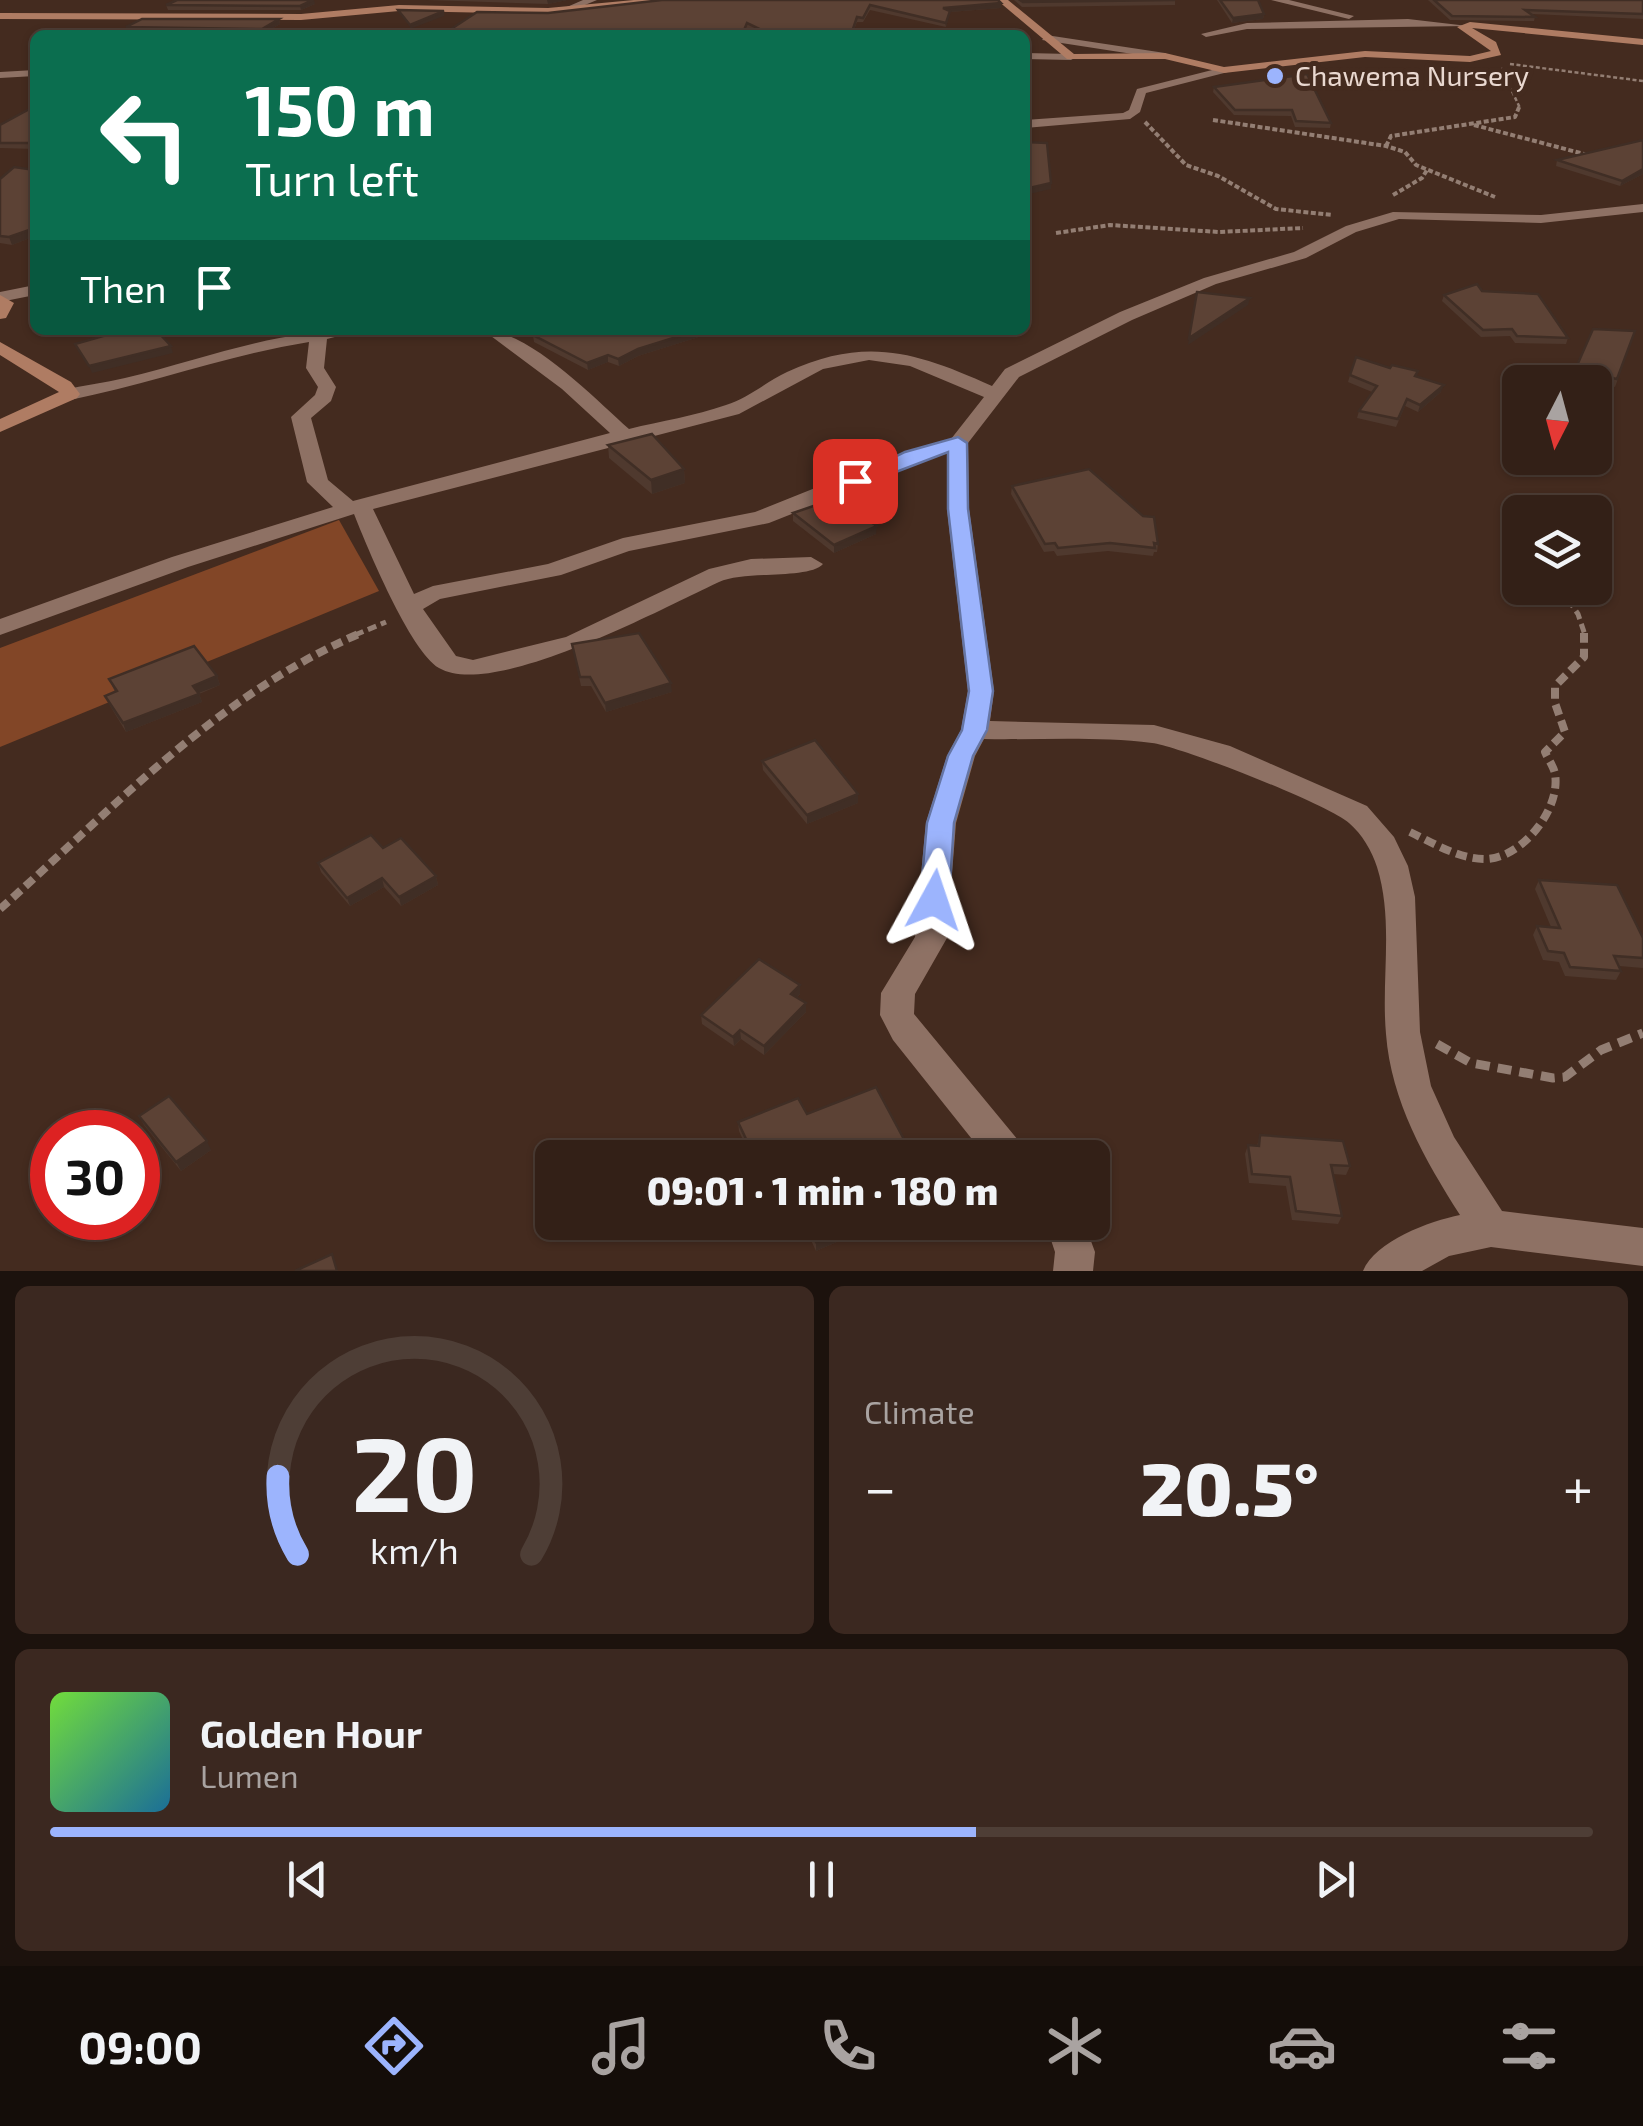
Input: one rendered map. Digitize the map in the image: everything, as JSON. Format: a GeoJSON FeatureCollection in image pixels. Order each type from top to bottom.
{"type":"FeatureCollection","features":[{"type":"Feature","properties":{"kind":"street"},"geometry":{"type":"LineString","coordinates":[[565,10],[592,0]]}},
{"type":"Feature","properties":{"kind":"street"},"geometry":{"type":"LineString","coordinates":[[0,16],[327,16],[399,8],[565,10],[664,0]]}},
{"type":"Feature","properties":{"kind":"street"},"geometry":{"type":"LineString","coordinates":[[1007,0],[1071,57]]}},
{"type":"Feature","properties":{"kind":"street"},"geometry":{"type":"LineString","coordinates":[[1276,0],[1384,21],[1520,27],[1643,42]]}},
{"type":"Feature","properties":{"kind":"street"},"geometry":{"type":"LineString","coordinates":[[1206,34],[1234,26],[1325,26],[1384,21]]}},
{"type":"Feature","properties":{"kind":"street"},"geometry":{"type":"LineString","coordinates":[[1030,124],[1097,120],[1134,112],[1141,91],[1224,70],[1364,54],[1470,58],[1497,53],[1492,44],[1470,34],[1463,26]]}},
{"type":"Feature","properties":{"kind":"street"},"geometry":{"type":"LineString","coordinates":[[1046,38],[1166,56],[1224,70]]}},
{"type":"Feature","properties":{"kind":"street"},"geometry":{"type":"LineString","coordinates":[[1030,56],[1166,56]]}},
{"type":"Feature","properties":{"kind":"street"},"geometry":{"type":"LineString","coordinates":[[0,75],[30,74]]}},
{"type":"Feature","properties":{"kind":"street"},"geometry":{"type":"LineString","coordinates":[[413,609],[433,593],[554,570],[623,545],[761,518],[912,456],[958,443],[1012,373],[1126,316],[1210,281],[1300,256],[1350,230],[1398,214],[1541,219],[1643,208]]}},
{"type":"Feature","properties":{"kind":"street"},"geometry":{"type":"LineString","coordinates":[[0,299],[30,291]]}},
{"type":"Feature","properties":{"kind":"street"},"geometry":{"type":"LineString","coordinates":[[0,299],[6,303],[0,314]]}},
{"type":"Feature","properties":{"kind":"street"},"geometry":{"type":"LineString","coordinates":[[0,426],[70,394],[114,386],[262,344],[313,335]]}},
{"type":"Feature","properties":{"kind":"street"},"geometry":{"type":"LineString","coordinates":[[319,335],[315,368],[327,387],[324,398],[301,418],[304,435],[312,446],[318,482],[355,507],[390,574],[448,662],[472,668],[575,642],[717,574],[750,566],[811,564]]}},
{"type":"Feature","properties":{"kind":"street"},"geometry":{"type":"LineString","coordinates":[[499,335],[569,385],[624,435]]}},
{"type":"Feature","properties":{"kind":"street"},"geometry":{"type":"LineString","coordinates":[[0,347],[64,386],[70,394]]}},
{"type":"Feature","properties":{"kind":"street"},"geometry":{"type":"LineString","coordinates":[[0,628],[289,524],[452,478],[732,410],[809,369],[873,352],[927,362],[995,395]]}},
{"type":"Feature","properties":{"kind":"street"},"geometry":{"type":"LineString","coordinates":[[958,443],[958,509],[981,691],[975,730],[960,756],[941,823],[932,938],[898,993],[897,1015],[995,1140]]}},
{"type":"Feature","properties":{"kind":"street"},"geometry":{"type":"LineString","coordinates":[[975,730],[1154,734],[1220,754],[1357,813],[1381,840],[1398,885],[1402,1022],[1407,1063],[1423,1113],[1449,1163],[1491,1228]]}},
{"type":"Feature","properties":{"kind":"street"},"geometry":{"type":"LineString","coordinates":[[1382,1271],[1442,1238],[1491,1228],[1643,1247]]}},
{"type":"Feature","properties":{"kind":"street"},"geometry":{"type":"LineString","coordinates":[[1071,1240],[1075,1252],[1073,1271]]}},
{"type":"Feature","properties":{"kind":"path"},"geometry":{"type":"LineString","coordinates":[[1366,142],[1515,117],[1520,102],[1497,61],[1643,81]]}},
{"type":"Feature","properties":{"kind":"path"},"geometry":{"type":"LineString","coordinates":[[1134,112],[1180,162],[1218,176],[1276,209],[1324,215],[1398,214]]}},
{"type":"Feature","properties":{"kind":"path"},"geometry":{"type":"LineString","coordinates":[[1213,120],[1386,146],[1405,152],[1416,165],[1452,177],[1541,219]]}},
{"type":"Feature","properties":{"kind":"path"},"geometry":{"type":"LineString","coordinates":[[1470,124],[1595,156]]}},
{"type":"Feature","properties":{"kind":"path"},"geometry":{"type":"LineString","coordinates":[[1386,146],[1387,138]]}},
{"type":"Feature","properties":{"kind":"path"},"geometry":{"type":"LineString","coordinates":[[1056,233],[1110,225],[1219,232],[1350,230]]}},
{"type":"Feature","properties":{"kind":"path"},"geometry":{"type":"LineString","coordinates":[[1357,813],[1478,859],[1512,851],[1543,822],[1556,778],[1546,752],[1565,732],[1554,691],[1556,682],[1581,664],[1588,650],[1576,605]]}},
{"type":"Feature","properties":{"kind":"path"},"geometry":{"type":"LineString","coordinates":[[0,909],[125,792],[200,731],[339,641],[413,609]]}},
{"type":"Feature","properties":{"kind":"path"},"geometry":{"type":"LineString","coordinates":[[1402,1022],[1472,1064],[1553,1078],[1565,1077],[1601,1050],[1643,1033]]}},
{"type":"Feature","properties":{"kind":"shaded area"},"geometry":{"type":"Polygon","coordinates":[[[339,520],[379,591],[0,747],[0,648],[339,520]]]}},
{"type":"Feature","properties":{"kind":"building"},"geometry":{"type":"Polygon","coordinates":[[[177,0],[313,0],[300,6],[166,5],[177,0]]]}},
{"type":"Feature","properties":{"kind":"building"},"geometry":{"type":"Polygon","coordinates":[[[662,0],[1001,3],[943,8],[950,11],[946,23],[870,5],[863,18],[857,17],[853,30],[762,30],[747,23],[744,30],[450,30],[477,12],[548,13],[662,0]]]}},
{"type":"Feature","properties":{"kind":"building"},"geometry":{"type":"Polygon","coordinates":[[[1020,0],[1175,0],[1023,2],[1020,0]]]}},
{"type":"Feature","properties":{"kind":"building"},"geometry":{"type":"Polygon","coordinates":[[[1220,0],[1258,0],[1264,14],[1233,18],[1220,0]]]}},
{"type":"Feature","properties":{"kind":"building"},"geometry":{"type":"Polygon","coordinates":[[[1434,0],[1643,0],[1643,14],[1525,10],[1535,17],[1452,16],[1434,0]]]}},
{"type":"Feature","properties":{"kind":"building"},"geometry":{"type":"Polygon","coordinates":[[[398,10],[444,11],[410,25],[398,10]]]}},
{"type":"Feature","properties":{"kind":"building"},"geometry":{"type":"Polygon","coordinates":[[[142,19],[279,19],[262,29],[126,27],[142,19]]]}},
{"type":"Feature","properties":{"kind":"building"},"geometry":{"type":"Polygon","coordinates":[[[1307,74],[1331,123],[1296,121],[1292,110],[1235,110],[1214,87],[1307,74]]]}},
{"type":"Feature","properties":{"kind":"building"},"geometry":{"type":"Polygon","coordinates":[[[30,109],[30,143],[0,143],[0,125],[30,109]]]}},
{"type":"Feature","properties":{"kind":"building"},"geometry":{"type":"Polygon","coordinates":[[[1643,140],[1643,169],[1622,181],[1557,160],[1643,140]]]}},
{"type":"Feature","properties":{"kind":"building"},"geometry":{"type":"Polygon","coordinates":[[[1030,142],[1047,143],[1051,183],[1030,188],[1030,142]]]}},
{"type":"Feature","properties":{"kind":"building"},"geometry":{"type":"Polygon","coordinates":[[[14,167],[30,169],[30,230],[0,236],[0,179],[14,167]]]}},
{"type":"Feature","properties":{"kind":"building"},"geometry":{"type":"Polygon","coordinates":[[[1477,284],[1482,291],[1538,294],[1568,338],[1517,336],[1512,329],[1483,330],[1444,295],[1477,284]]]}},
{"type":"Feature","properties":{"kind":"building"},"geometry":{"type":"Polygon","coordinates":[[[1197,292],[1250,298],[1189,338],[1197,292]]]}},
{"type":"Feature","properties":{"kind":"building"},"geometry":{"type":"Polygon","coordinates":[[[1593,329],[1635,331],[1617,379],[1612,378],[1612,365],[1577,365],[1593,329]]]}},
{"type":"Feature","properties":{"kind":"building"},"geometry":{"type":"Polygon","coordinates":[[[106,335],[161,335],[171,346],[89,366],[75,344],[106,335]]]}},
{"type":"Feature","properties":{"kind":"building"},"geometry":{"type":"Polygon","coordinates":[[[533,335],[683,335],[618,359],[608,355],[587,363],[533,335]]]}},
{"type":"Feature","properties":{"kind":"building"},"geometry":{"type":"Polygon","coordinates":[[[1356,357],[1390,368],[1392,365],[1418,371],[1415,376],[1444,385],[1420,405],[1407,399],[1398,419],[1359,411],[1377,386],[1350,375],[1356,357]]]}},
{"type":"Feature","properties":{"kind":"building"},"geometry":{"type":"Polygon","coordinates":[[[652,434],[684,469],[651,480],[608,445],[652,434]]]}},
{"type":"Feature","properties":{"kind":"building"},"geometry":{"type":"Polygon","coordinates":[[[1089,469],[1143,516],[1154,517],[1158,544],[1154,543],[1155,548],[1110,543],[1058,548],[1055,543],[1045,544],[1012,486],[1089,469]]]}},
{"type":"Feature","properties":{"kind":"building"},"geometry":{"type":"Polygon","coordinates":[[[834,499],[877,526],[834,545],[793,513],[834,499]]]}},
{"type":"Feature","properties":{"kind":"building"},"geometry":{"type":"Polygon","coordinates":[[[639,633],[671,683],[605,703],[590,677],[580,677],[572,644],[639,633]]]}},
{"type":"Feature","properties":{"kind":"building"},"geometry":{"type":"Polygon","coordinates":[[[194,646],[217,676],[193,686],[199,694],[123,723],[105,696],[117,691],[109,679],[194,646]]]}},
{"type":"Feature","properties":{"kind":"building"},"geometry":{"type":"Polygon","coordinates":[[[815,740],[858,794],[807,815],[762,761],[815,740]]]}},
{"type":"Feature","properties":{"kind":"building"},"geometry":{"type":"Polygon","coordinates":[[[371,835],[383,848],[401,838],[436,876],[399,897],[382,878],[347,898],[318,863],[371,835]]]}},
{"type":"Feature","properties":{"kind":"building"},"geometry":{"type":"Polygon","coordinates":[[[1539,880],[1617,885],[1643,938],[1643,958],[1614,956],[1621,971],[1570,967],[1564,953],[1548,951],[1537,926],[1560,928],[1539,880]]]}},
{"type":"Feature","properties":{"kind":"building"},"geometry":{"type":"Polygon","coordinates":[[[759,959],[800,985],[791,994],[806,1003],[764,1046],[740,1030],[733,1037],[701,1015],[759,959]]]}},
{"type":"Feature","properties":{"kind":"building"},"geometry":{"type":"Polygon","coordinates":[[[876,1087],[904,1140],[746,1140],[738,1122],[798,1098],[807,1114],[876,1087]]]}},
{"type":"Feature","properties":{"kind":"building"},"geometry":{"type":"Polygon","coordinates":[[[169,1096],[207,1141],[176,1162],[160,1142],[160,1110],[148,1110],[169,1096]]]}},
{"type":"Feature","properties":{"kind":"building"},"geometry":{"type":"Polygon","coordinates":[[[1260,1135],[1343,1141],[1350,1166],[1331,1165],[1342,1216],[1296,1211],[1290,1177],[1252,1174],[1248,1145],[1259,1146],[1260,1135]]]}},
{"type":"Feature","properties":{"kind":"building"},"geometry":{"type":"Polygon","coordinates":[[[332,1254],[337,1271],[295,1271],[332,1254]]]}},
{"type":"Feature","properties":{"kind":"place","name":"Chawema Nursery"},"geometry":{"type":"Point","coordinates":[1275,76]}},
{"type":"Feature","properties":{"kind":"route"},"geometry":{"type":"LineString","coordinates":[[855,481],[912,456],[958,443],[958,509],[981,691],[975,730],[960,756],[941,823],[934,900]]}}]}
